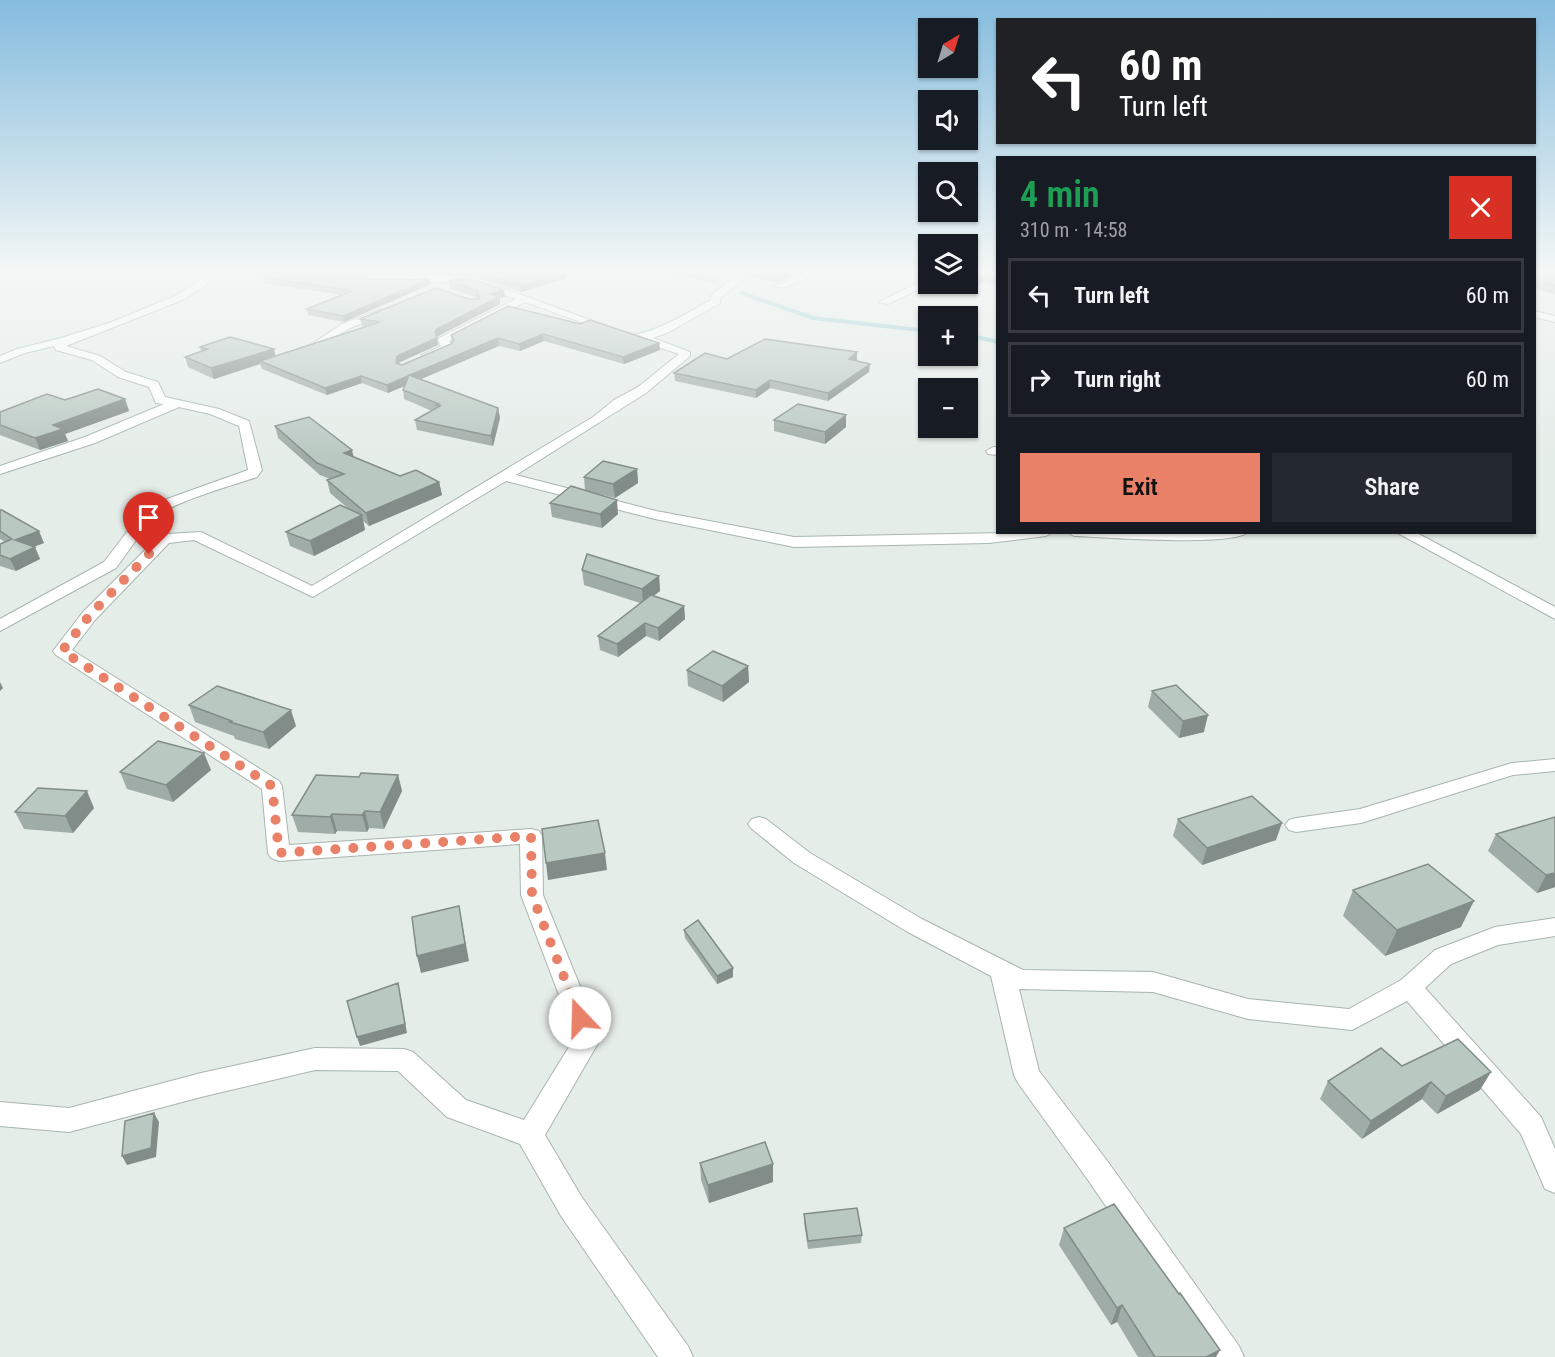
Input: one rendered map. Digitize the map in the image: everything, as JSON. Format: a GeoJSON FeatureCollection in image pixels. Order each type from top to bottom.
{"type":"FeatureCollection","features":[{"type":"Feature","properties":{"kind":"street"},"geometry":{"type":"LineString","coordinates":[[0,360],[21,351],[91,332]]}},
{"type":"Feature","properties":{"kind":"street"},"geometry":{"type":"LineString","coordinates":[[320,342],[336,332]]}},
{"type":"Feature","properties":{"kind":"street"},"geometry":{"type":"LineString","coordinates":[[411,363],[447,347],[443,340],[456,332]]}},
{"type":"Feature","properties":{"kind":"street"},"geometry":{"type":"LineString","coordinates":[[0,626],[110,565],[152,532],[196,535],[313,592],[597,420],[618,403],[642,390],[686,354],[680,350],[621,332]]}},
{"type":"Feature","properties":{"kind":"street"},"geometry":{"type":"LineString","coordinates":[[643,339],[659,332]]}},
{"type":"Feature","properties":{"kind":"street"},"geometry":{"type":"LineString","coordinates":[[64,341],[60,348],[96,358],[122,375],[141,379],[154,385],[160,400],[229,414],[245,424],[255,470],[245,478],[169,503],[148,514],[152,532],[62,651],[272,786],[279,853],[531,836],[532,895],[588,1038],[530,1136]]}},
{"type":"Feature","properties":{"kind":"street"},"geometry":{"type":"LineString","coordinates":[[0,470],[51,454],[177,403]]}},
{"type":"Feature","properties":{"kind":"street"},"geometry":{"type":"LineString","coordinates":[[503,476],[655,514],[794,542],[989,538],[1027,534]]}},
{"type":"Feature","properties":{"kind":"street"},"geometry":{"type":"LineString","coordinates":[[1136,534],[1199,536],[1220,534]]}},
{"type":"Feature","properties":{"kind":"street"},"geometry":{"type":"LineString","coordinates":[[1407,534],[1555,614]]}},
{"type":"Feature","properties":{"kind":"street"},"geometry":{"type":"LineString","coordinates":[[1296,825],[1360,816],[1512,769],[1555,765]]}},
{"type":"Feature","properties":{"kind":"street"},"geometry":{"type":"LineString","coordinates":[[759,824],[802,858],[904,919],[1020,980],[1153,982],[1248,1009],[1352,1020],[1410,987],[1443,957],[1495,936],[1555,927]]}},
{"type":"Feature","properties":{"kind":"street"},"geometry":{"type":"LineString","coordinates":[[1002,971],[1027,1075],[1098,1171],[1228,1357]]}},
{"type":"Feature","properties":{"kind":"street"},"geometry":{"type":"LineString","coordinates":[[1410,987],[1531,1126],[1555,1180]]}},
{"type":"Feature","properties":{"kind":"street"},"geometry":{"type":"LineString","coordinates":[[0,1114],[69,1120],[201,1085],[315,1059],[404,1060],[457,1109],[530,1136],[571,1206],[677,1357]]}},
{"type":"Feature","properties":{"kind":"building"},"geometry":{"type":"Polygon","coordinates":[[[348,332],[435,332],[437,338],[397,356],[396,363],[402,365],[451,344],[454,340],[451,335],[456,332],[627,332],[659,343],[623,357],[543,334],[519,344],[498,338],[387,385],[361,376],[325,388],[260,361],[348,332]]]}},
{"type":"Feature","properties":{"kind":"building"},"geometry":{"type":"Polygon","coordinates":[[[230,337],[274,349],[211,368],[185,357],[208,349],[200,347],[230,337]]]}},
{"type":"Feature","properties":{"kind":"building"},"geometry":{"type":"Polygon","coordinates":[[[765,339],[857,352],[849,359],[870,364],[828,393],[770,380],[756,390],[674,373],[705,353],[727,359],[765,339]]]}},
{"type":"Feature","properties":{"kind":"building"},"geometry":{"type":"Polygon","coordinates":[[[409,375],[498,408],[491,436],[415,420],[440,406],[403,390],[409,375]]]}},
{"type":"Feature","properties":{"kind":"building"},"geometry":{"type":"Polygon","coordinates":[[[98,389],[125,399],[53,425],[63,429],[35,438],[0,425],[0,412],[47,394],[65,400],[98,389]]]}},
{"type":"Feature","properties":{"kind":"building"},"geometry":{"type":"Polygon","coordinates":[[[798,404],[846,415],[825,432],[774,420],[798,404]]]}},
{"type":"Feature","properties":{"kind":"building"},"geometry":{"type":"Polygon","coordinates":[[[309,417],[352,450],[344,453],[400,476],[416,470],[439,482],[366,513],[327,480],[344,474],[317,463],[275,426],[309,417]]]}},
{"type":"Feature","properties":{"kind":"building"},"geometry":{"type":"Polygon","coordinates":[[[603,461],[637,469],[613,484],[584,477],[603,461]]]}},
{"type":"Feature","properties":{"kind":"building"},"geometry":{"type":"Polygon","coordinates":[[[571,486],[617,500],[600,514],[550,503],[571,486]]]}},
{"type":"Feature","properties":{"kind":"building"},"geometry":{"type":"Polygon","coordinates":[[[340,505],[362,515],[310,541],[286,532],[340,505]]]}},
{"type":"Feature","properties":{"kind":"building"},"geometry":{"type":"Polygon","coordinates":[[[0,510],[39,531],[15,540],[35,547],[10,559],[0,555],[0,544],[12,539],[0,531],[0,510]]]}},
{"type":"Feature","properties":{"kind":"building"},"geometry":{"type":"Polygon","coordinates":[[[587,554],[659,576],[642,589],[582,570],[587,554]]]}},
{"type":"Feature","properties":{"kind":"building"},"geometry":{"type":"Polygon","coordinates":[[[651,595],[684,606],[658,628],[645,623],[617,644],[598,636],[651,595]]]}},
{"type":"Feature","properties":{"kind":"building"},"geometry":{"type":"Polygon","coordinates":[[[713,651],[748,666],[722,686],[687,670],[713,651]]]}},
{"type":"Feature","properties":{"kind":"building"},"geometry":{"type":"Polygon","coordinates":[[[1176,685],[1208,715],[1183,721],[1152,691],[1176,685]]]}},
{"type":"Feature","properties":{"kind":"building"},"geometry":{"type":"Polygon","coordinates":[[[217,686],[291,710],[263,732],[230,722],[232,721],[189,705],[217,686]]]}},
{"type":"Feature","properties":{"kind":"building"},"geometry":{"type":"Polygon","coordinates":[[[158,741],[204,753],[166,785],[120,772],[158,741]]]}},
{"type":"Feature","properties":{"kind":"building"},"geometry":{"type":"Polygon","coordinates":[[[361,773],[398,775],[380,812],[365,811],[362,815],[332,814],[330,817],[292,815],[316,775],[359,777],[361,773]]]}},
{"type":"Feature","properties":{"kind":"building"},"geometry":{"type":"Polygon","coordinates":[[[38,788],[87,791],[65,816],[15,812],[38,788]]]}},
{"type":"Feature","properties":{"kind":"building"},"geometry":{"type":"Polygon","coordinates":[[[1252,796],[1282,823],[1207,848],[1178,819],[1252,796]]]}},
{"type":"Feature","properties":{"kind":"building"},"geometry":{"type":"Polygon","coordinates":[[[1555,817],[1555,873],[1546,875],[1496,834],[1555,817]]]}},
{"type":"Feature","properties":{"kind":"building"},"geometry":{"type":"Polygon","coordinates":[[[598,820],[605,853],[546,863],[542,829],[598,820]]]}},
{"type":"Feature","properties":{"kind":"building"},"geometry":{"type":"Polygon","coordinates":[[[1428,864],[1474,901],[1397,930],[1353,890],[1428,864]]]}},
{"type":"Feature","properties":{"kind":"building"},"geometry":{"type":"Polygon","coordinates":[[[459,906],[465,944],[417,956],[412,917],[459,906]]]}},
{"type":"Feature","properties":{"kind":"building"},"geometry":{"type":"Polygon","coordinates":[[[698,920],[733,968],[717,976],[684,930],[698,920]]]}},
{"type":"Feature","properties":{"kind":"building"},"geometry":{"type":"Polygon","coordinates":[[[398,983],[405,1024],[357,1037],[347,1001],[398,983]]]}},
{"type":"Feature","properties":{"kind":"building"},"geometry":{"type":"Polygon","coordinates":[[[1458,1039],[1491,1072],[1446,1096],[1431,1082],[1371,1121],[1328,1081],[1381,1048],[1402,1066],[1458,1039]]]}},
{"type":"Feature","properties":{"kind":"building"},"geometry":{"type":"Polygon","coordinates":[[[154,1113],[151,1148],[122,1156],[125,1121],[154,1113]]]}},
{"type":"Feature","properties":{"kind":"building"},"geometry":{"type":"Polygon","coordinates":[[[765,1142],[773,1164],[708,1185],[700,1163],[765,1142]]]}},
{"type":"Feature","properties":{"kind":"building"},"geometry":{"type":"Polygon","coordinates":[[[1114,1204],[1220,1350],[1206,1357],[1155,1357],[1122,1305],[1117,1308],[1064,1228],[1114,1204]]]}},
{"type":"Feature","properties":{"kind":"building"},"geometry":{"type":"Polygon","coordinates":[[[857,1208],[862,1235],[808,1241],[804,1214],[857,1208]]]}},
{"type":"Feature","properties":{"kind":"waterway"},"geometry":{"type":"LineString","coordinates":[[978,337],[996,342]]}},
{"type":"Feature","properties":{"kind":"route"},"geometry":{"type":"LineString","coordinates":[[149,554],[89,616],[62,651],[272,786],[279,853],[531,836],[532,895],[580,1018]]}}]}
